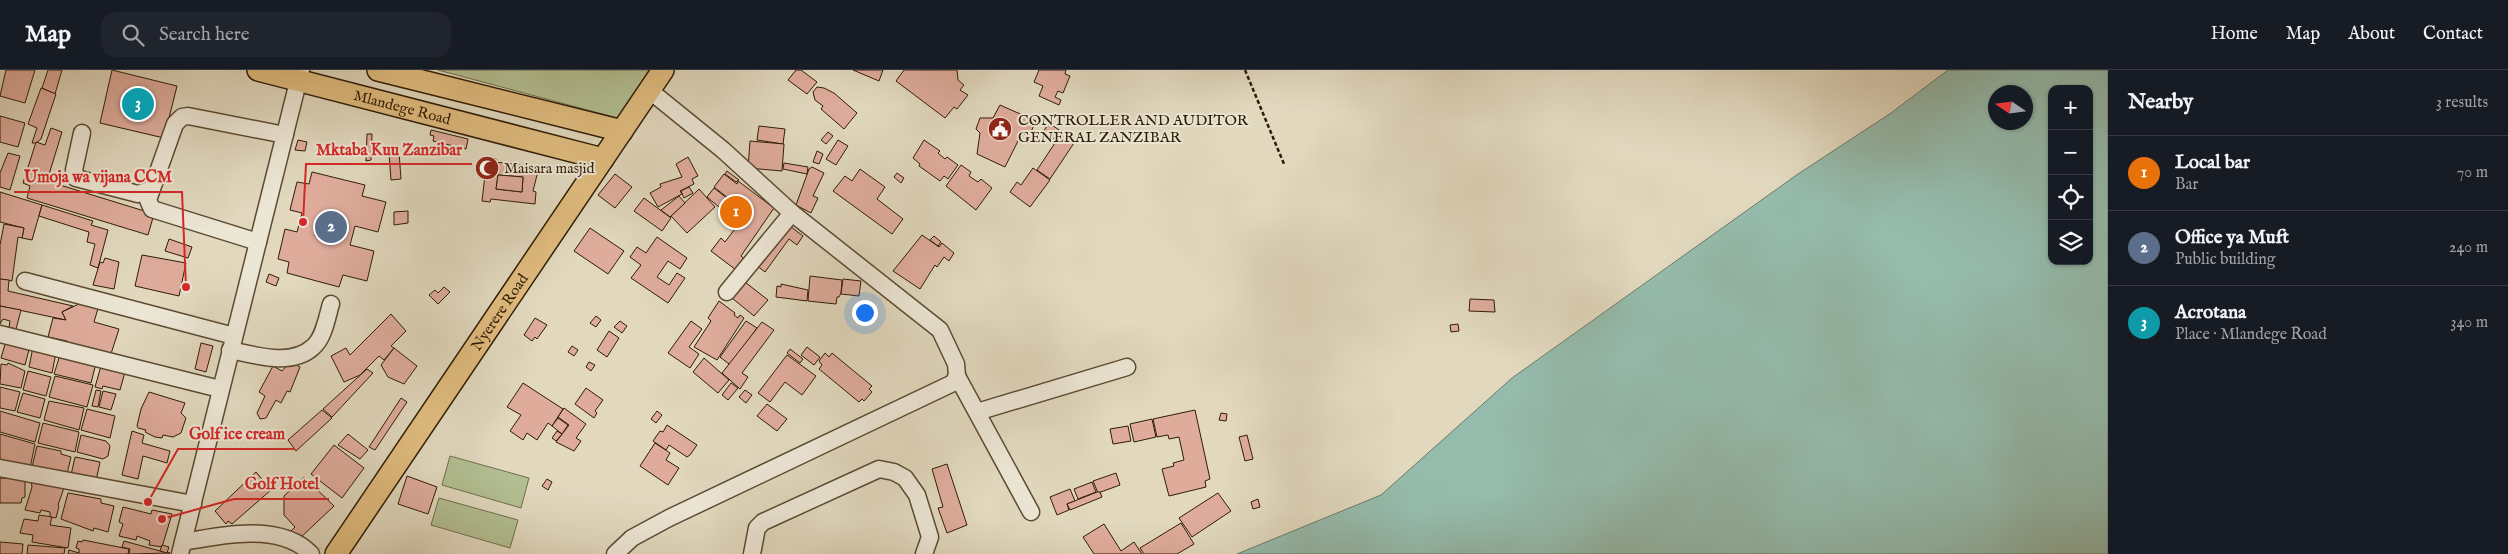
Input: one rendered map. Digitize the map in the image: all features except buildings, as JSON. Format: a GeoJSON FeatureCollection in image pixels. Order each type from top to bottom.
{"type":"FeatureCollection","features":[{"type":"Feature","properties":{"kind":"main road","name":"Mlandege Road"},"geometry":{"type":"LineString","coordinates":[[258,70],[300,75],[603,159]]}},
{"type":"Feature","properties":{"kind":"main road","name":"Mlandege Road"},"geometry":{"type":"LineString","coordinates":[[378,70],[622,131]]}},
{"type":"Feature","properties":{"kind":"main road","name":"Nyerere Road"},"geometry":{"type":"LineString","coordinates":[[336,554],[663,70]]}},
{"type":"Feature","properties":{"kind":"street"},"geometry":{"type":"LineString","coordinates":[[300,75],[220,389],[182,548],[244,533],[279,537],[295,542],[311,554]]}},
{"type":"Feature","properties":{"kind":"street"},"geometry":{"type":"LineString","coordinates":[[649,90],[723,150],[792,214],[940,330],[956,364],[957,376],[1031,512]]}},
{"type":"Feature","properties":{"kind":"street"},"geometry":{"type":"LineString","coordinates":[[258,242],[152,209],[148,200],[175,124],[182,117],[188,116],[285,135]]}},
{"type":"Feature","properties":{"kind":"street"},"geometry":{"type":"LineString","coordinates":[[82,133],[74,170],[76,178],[138,194],[152,189]]}},
{"type":"Feature","properties":{"kind":"street"},"geometry":{"type":"LineString","coordinates":[[727,292],[792,214]]}},
{"type":"Feature","properties":{"kind":"street"},"geometry":{"type":"LineString","coordinates":[[25,281],[282,358],[294,357],[314,347],[331,304]]}},
{"type":"Feature","properties":{"kind":"street"},"geometry":{"type":"LineString","coordinates":[[0,334],[220,389]]}},
{"type":"Feature","properties":{"kind":"street"},"geometry":{"type":"LineString","coordinates":[[976,412],[1128,367]]}},
{"type":"Feature","properties":{"kind":"street"},"geometry":{"type":"LineString","coordinates":[[615,554],[632,538],[669,518],[952,383],[957,376]]}},
{"type":"Feature","properties":{"kind":"street"},"geometry":{"type":"LineString","coordinates":[[0,468],[193,504]]}},
{"type":"Feature","properties":{"kind":"street"},"geometry":{"type":"LineString","coordinates":[[752,554],[757,528],[763,522],[879,469],[894,472],[905,478],[917,495],[930,536],[924,554]]}},
{"type":"Feature","properties":{"kind":"path"},"geometry":{"type":"LineString","coordinates":[[1245,70],[1284,164]]}},
{"type":"Feature","properties":{"kind":"shaded area"},"geometry":{"type":"Polygon","coordinates":[[[438,70],[658,70],[625,120],[438,70]]]}},
{"type":"Feature","properties":{"kind":"shaded area"},"geometry":{"type":"Polygon","coordinates":[[[1948,70],[2108,70],[2108,554],[1237,554],[1381,495],[1512,378],[1798,174],[1891,113],[1948,70]]]}},
{"type":"Feature","properties":{"kind":"shaded area"},"geometry":{"type":"Polygon","coordinates":[[[450,456],[529,478],[521,508],[442,485],[450,456]]]}},
{"type":"Feature","properties":{"kind":"shaded area"},"geometry":{"type":"Polygon","coordinates":[[[439,498],[518,520],[510,548],[431,525],[439,498]]]}},
{"type":"Feature","properties":{"kind":"place","name":"Acrotana"},"geometry":{"type":"Point","coordinates":[138,104]}},
{"type":"Feature","properties":{"kind":"place","name":"CONTROLLER AND AUDITOR GENERAL ZANZIBAR"},"geometry":{"type":"Point","coordinates":[1000,129]}},
{"type":"Feature","properties":{"kind":"place","name":"Maisara masjid"},"geometry":{"type":"Point","coordinates":[487,168]}},
{"type":"Feature","properties":{"kind":"place","name":"Local bar"},"geometry":{"type":"Point","coordinates":[736,212]}},
{"type":"Feature","properties":{"kind":"place","name":"Mktaba Kuu Zanzibar"},"geometry":{"type":"Point","coordinates":[303,222]}},
{"type":"Feature","properties":{"kind":"place","name":"Office ya Muft"},"geometry":{"type":"Point","coordinates":[331,227]}},
{"type":"Feature","properties":{"kind":"place","name":"Umoja wa vijana CCM"},"geometry":{"type":"Point","coordinates":[186,287]}},
{"type":"Feature","properties":{"kind":"place","name":"Golf ice cream"},"geometry":{"type":"Point","coordinates":[148,502]}},
{"type":"Feature","properties":{"kind":"place","name":"Golf Hotel"},"geometry":{"type":"Point","coordinates":[162,519]}}]}
